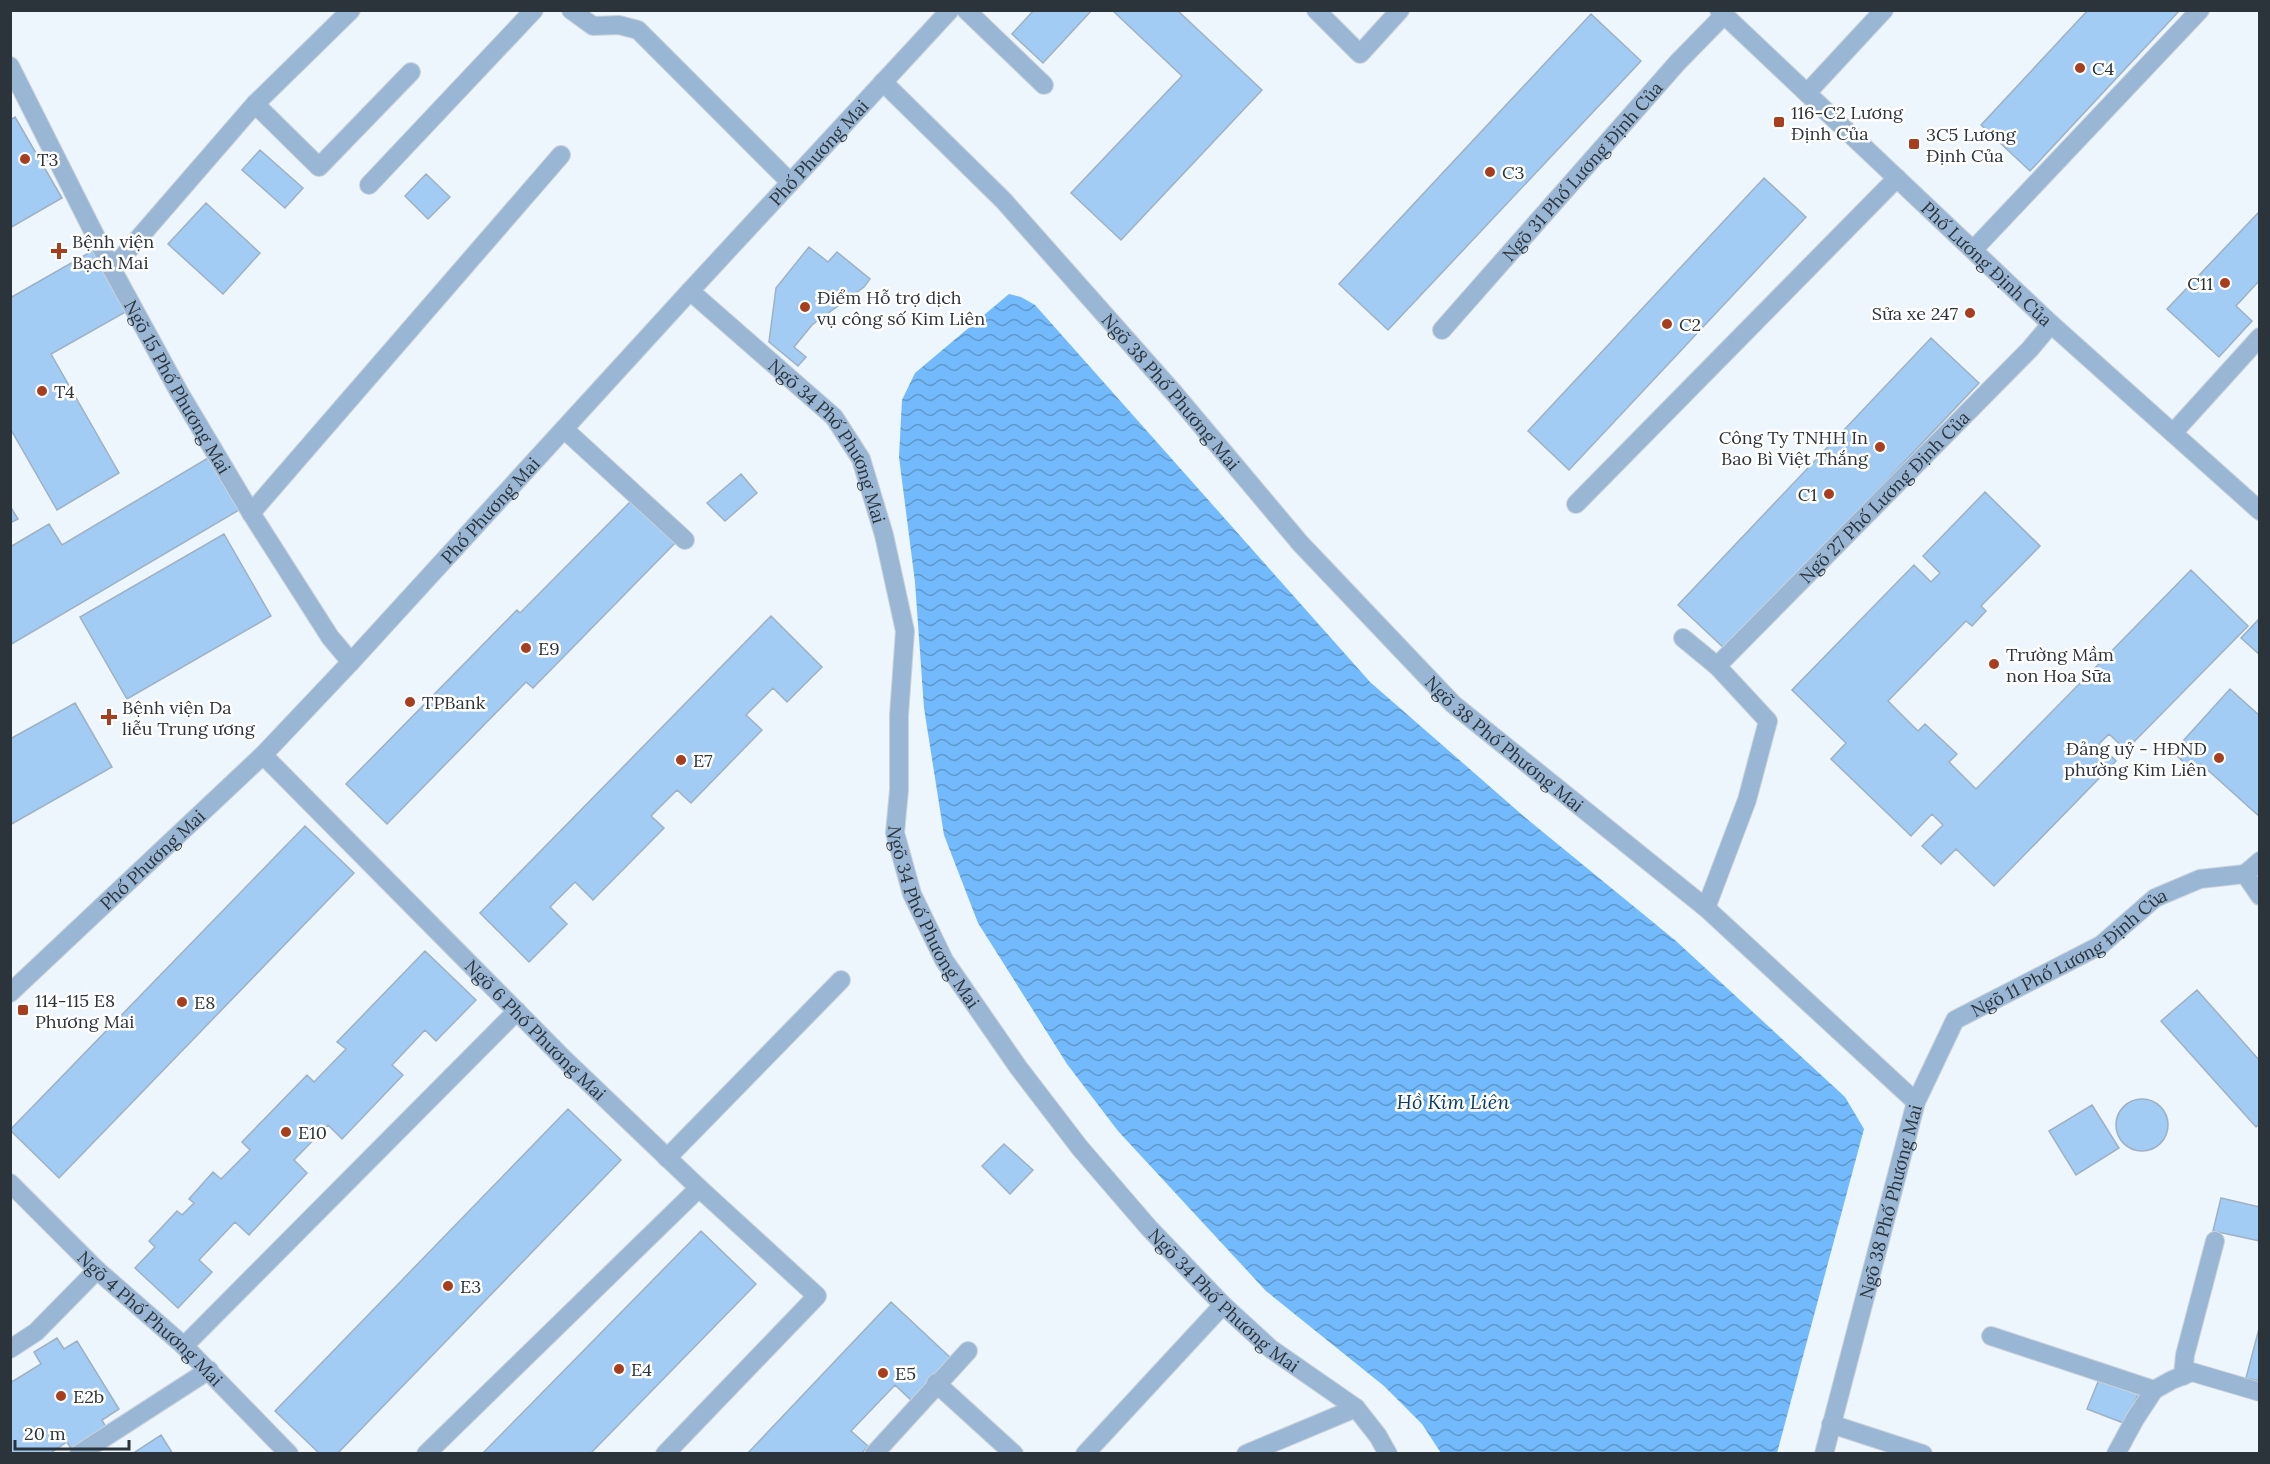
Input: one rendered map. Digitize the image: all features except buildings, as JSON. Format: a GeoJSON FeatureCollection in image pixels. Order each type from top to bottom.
{"type":"FeatureCollection","features":[{"type":"Feature","properties":{"kind":"street"},"geometry":{"type":"LineString","coordinates":[[112,269],[255,104],[351,10]]}},
{"type":"Feature","properties":{"kind":"street"},"geometry":{"type":"LineString","coordinates":[[369,185],[534,10]]}},
{"type":"Feature","properties":{"kind":"street"},"geometry":{"type":"LineString","coordinates":[[571,10],[593,26],[619,25],[638,30],[790,182]]}},
{"type":"Feature","properties":{"kind":"street"},"geometry":{"type":"LineString","coordinates":[[593,26],[605,10]]}},
{"type":"Feature","properties":{"kind":"street","name":"Phố Phương Mai"},"geometry":{"type":"LineString","coordinates":[[10,993],[263,755],[950,10]]}},
{"type":"Feature","properties":{"kind":"street"},"geometry":{"type":"LineString","coordinates":[[966,10],[1044,85]]}},
{"type":"Feature","properties":{"kind":"street"},"geometry":{"type":"LineString","coordinates":[[1316,10],[1360,54],[1400,10]]}},
{"type":"Feature","properties":{"kind":"street"},"geometry":{"type":"LineString","coordinates":[[1807,93],[1884,10]]}},
{"type":"Feature","properties":{"kind":"street"},"geometry":{"type":"LineString","coordinates":[[1974,249],[2200,10]]}},
{"type":"Feature","properties":{"kind":"street","name":"Phố Lương Định Của"},"geometry":{"type":"LineString","coordinates":[[1722,13],[2051,324],[2259,511]]}},
{"type":"Feature","properties":{"kind":"street","name":"Ngõ 31 Phố Lương Định Của"},"geometry":{"type":"LineString","coordinates":[[1442,330],[1722,13]]}},
{"type":"Feature","properties":{"kind":"street","name":"Ngõ 15 Phố Phương Mai"},"geometry":{"type":"LineString","coordinates":[[10,66],[112,269],[179,392],[251,513],[330,637],[351,662]]}},
{"type":"Feature","properties":{"kind":"street"},"geometry":{"type":"LineString","coordinates":[[255,104],[319,167],[411,72]]}},
{"type":"Feature","properties":{"kind":"street","name":"Ngõ 38 Phố Phương Mai"},"geometry":{"type":"LineString","coordinates":[[884,82],[1004,201],[1174,393],[1300,543],[1453,704],[1706,908],[1916,1102],[1824,1454]]}},
{"type":"Feature","properties":{"kind":"street"},"geometry":{"type":"LineString","coordinates":[[251,513],[561,155]]}},
{"type":"Feature","properties":{"kind":"street"},"geometry":{"type":"LineString","coordinates":[[1576,504],[1897,178]]}},
{"type":"Feature","properties":{"kind":"street","name":"Ngõ 34 Phố Phương Mai"},"geometry":{"type":"LineString","coordinates":[[690,291],[834,417],[861,459],[884,535],[905,631],[899,715],[899,789],[895,833],[912,894],[944,960],[1018,1067],[1080,1148],[1149,1228],[1223,1305],[1271,1349],[1356,1408],[1378,1436],[1388,1454]]}},
{"type":"Feature","properties":{"kind":"street","name":"Ngõ 27 Phố Lương Định Của"},"geometry":{"type":"LineString","coordinates":[[1717,666],[2030,349],[2051,324]]}},
{"type":"Feature","properties":{"kind":"street"},"geometry":{"type":"LineString","coordinates":[[2173,433],[2259,337]]}},
{"type":"Feature","properties":{"kind":"street"},"geometry":{"type":"LineString","coordinates":[[564,429],[685,540]]}},
{"type":"Feature","properties":{"kind":"street"},"geometry":{"type":"LineString","coordinates":[[1683,638],[1717,666],[1768,721],[1747,801],[1706,908]]}},
{"type":"Feature","properties":{"kind":"street","name":"Ngõ 6 Phố Phương Mai"},"geometry":{"type":"LineString","coordinates":[[263,755],[517,1011],[667,1158],[817,1296],[665,1454]]}},
{"type":"Feature","properties":{"kind":"street"},"geometry":{"type":"LineString","coordinates":[[2259,861],[2245,874],[2259,896]]}},
{"type":"Feature","properties":{"kind":"street","name":"Ngõ 11 Phố Lương Định Của"},"geometry":{"type":"LineString","coordinates":[[1916,1102],[1955,1020],[2101,945],[2155,898],[2200,879],[2245,874]]}},
{"type":"Feature","properties":{"kind":"street"},"geometry":{"type":"LineString","coordinates":[[667,1158],[841,980]]}},
{"type":"Feature","properties":{"kind":"street"},"geometry":{"type":"LineString","coordinates":[[184,1346],[517,1011]]}},
{"type":"Feature","properties":{"kind":"street","name":"Ngõ 4 Phố Phương Mai"},"geometry":{"type":"LineString","coordinates":[[10,1183],[97,1270],[209,1370],[289,1454]]}},
{"type":"Feature","properties":{"kind":"street"},"geometry":{"type":"LineString","coordinates":[[426,1454],[699,1188]]}},
{"type":"Feature","properties":{"kind":"street"},"geometry":{"type":"LineString","coordinates":[[2183,1376],[2185,1355],[2215,1241]]}},
{"type":"Feature","properties":{"kind":"street"},"geometry":{"type":"LineString","coordinates":[[10,1349],[36,1332],[97,1270]]}},
{"type":"Feature","properties":{"kind":"street"},"geometry":{"type":"LineString","coordinates":[[1085,1454],[1223,1305]]}},
{"type":"Feature","properties":{"kind":"street"},"geometry":{"type":"LineString","coordinates":[[1991,1336],[2154,1390]]}},
{"type":"Feature","properties":{"kind":"street"},"geometry":{"type":"LineString","coordinates":[[874,1454],[936,1383],[968,1351]]}},
{"type":"Feature","properties":{"kind":"street"},"geometry":{"type":"LineString","coordinates":[[79,1454],[209,1370]]}},
{"type":"Feature","properties":{"kind":"street"},"geometry":{"type":"LineString","coordinates":[[2116,1454],[2154,1390],[2192,1372],[2259,1392]]}},
{"type":"Feature","properties":{"kind":"street"},"geometry":{"type":"LineString","coordinates":[[936,1383],[1014,1454]]}},
{"type":"Feature","properties":{"kind":"street"},"geometry":{"type":"LineString","coordinates":[[1246,1454],[1356,1408]]}},
{"type":"Feature","properties":{"kind":"street"},"geometry":{"type":"LineString","coordinates":[[1831,1424],[1923,1454]]}},
{"type":"Feature","properties":{"kind":"water","name":"Hồ Kim Liên"},"geometry":{"type":"Polygon","coordinates":[[[1009,294],[1021,297],[1035,305],[1370,682],[1527,819],[1676,941],[1845,1097],[1864,1129],[1777,1453],[1441,1453],[1422,1424],[1384,1386],[1266,1291],[1118,1131],[1067,1064],[978,923],[944,835],[924,708],[915,582],[899,457],[902,400],[915,373],[1009,294]]]}},
{"type":"Feature","properties":{"kind":"place","name":"C4"},"geometry":{"type":"Point","coordinates":[2080,68]}},
{"type":"Feature","properties":{"kind":"place","name":"116-C2 Lương Định Của"},"geometry":{"type":"Point","coordinates":[1779,122]}},
{"type":"Feature","properties":{"kind":"place","name":"3C5 Lương Định Của"},"geometry":{"type":"Point","coordinates":[1914,144]}},
{"type":"Feature","properties":{"kind":"place","name":"T3"},"geometry":{"type":"Point","coordinates":[25,159]}},
{"type":"Feature","properties":{"kind":"place","name":"C3"},"geometry":{"type":"Point","coordinates":[1490,172]}},
{"type":"Feature","properties":{"kind":"place","name":"Bệnh viện Bạch Mai"},"geometry":{"type":"Point","coordinates":[59,251]}},
{"type":"Feature","properties":{"kind":"place","name":"C11"},"geometry":{"type":"Point","coordinates":[2225,283]}},
{"type":"Feature","properties":{"kind":"place","name":"Điểm Hỗ trợ dịch vụ công số Kim Liên"},"geometry":{"type":"Point","coordinates":[805,307]}},
{"type":"Feature","properties":{"kind":"place","name":"Sửa xe 247"},"geometry":{"type":"Point","coordinates":[1970,313]}},
{"type":"Feature","properties":{"kind":"place","name":"C2"},"geometry":{"type":"Point","coordinates":[1667,324]}},
{"type":"Feature","properties":{"kind":"place","name":"T4"},"geometry":{"type":"Point","coordinates":[42,391]}},
{"type":"Feature","properties":{"kind":"place","name":"Công Ty TNHH In Bao Bì Việt Thắng"},"geometry":{"type":"Point","coordinates":[1880,447]}},
{"type":"Feature","properties":{"kind":"place","name":"C1"},"geometry":{"type":"Point","coordinates":[1829,494]}},
{"type":"Feature","properties":{"kind":"place","name":"E9"},"geometry":{"type":"Point","coordinates":[526,648]}},
{"type":"Feature","properties":{"kind":"place","name":"Trường Mầm non Hoa Sữa"},"geometry":{"type":"Point","coordinates":[1994,664]}},
{"type":"Feature","properties":{"kind":"place","name":"TPBank"},"geometry":{"type":"Point","coordinates":[410,702]}},
{"type":"Feature","properties":{"kind":"place","name":"Bệnh viện Da liễu Trung ương"},"geometry":{"type":"Point","coordinates":[109,717]}},
{"type":"Feature","properties":{"kind":"place","name":"Đảng uỷ - HĐND phường Kim Liên"},"geometry":{"type":"Point","coordinates":[2219,758]}},
{"type":"Feature","properties":{"kind":"place","name":"E7"},"geometry":{"type":"Point","coordinates":[681,760]}},
{"type":"Feature","properties":{"kind":"place","name":"E8"},"geometry":{"type":"Point","coordinates":[182,1002]}},
{"type":"Feature","properties":{"kind":"place","name":"114-115 E8 Phương Mai"},"geometry":{"type":"Point","coordinates":[23,1010]}},
{"type":"Feature","properties":{"kind":"place","name":"E10"},"geometry":{"type":"Point","coordinates":[286,1132]}},
{"type":"Feature","properties":{"kind":"place","name":"E3"},"geometry":{"type":"Point","coordinates":[448,1286]}},
{"type":"Feature","properties":{"kind":"place","name":"E4"},"geometry":{"type":"Point","coordinates":[619,1369]}},
{"type":"Feature","properties":{"kind":"place","name":"E5"},"geometry":{"type":"Point","coordinates":[883,1373]}},
{"type":"Feature","properties":{"kind":"place","name":"E2b"},"geometry":{"type":"Point","coordinates":[61,1396]}}]}
